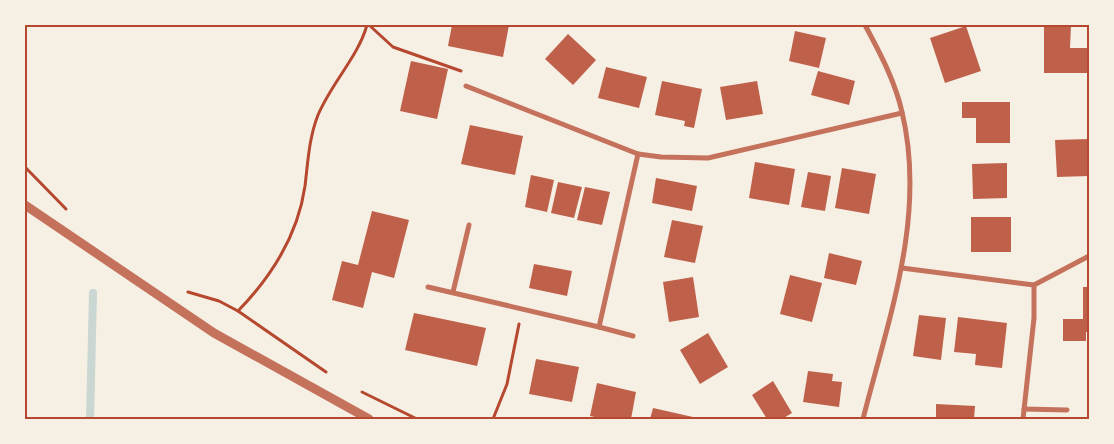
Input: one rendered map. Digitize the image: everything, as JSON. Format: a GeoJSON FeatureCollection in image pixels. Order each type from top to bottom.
{"type":"FeatureCollection","features":[{"type":"Feature","properties":{"kind":"street"},"geometry":{"type":"LineString","coordinates":[[863,419],[902,268],[909,213],[910,185],[902,113],[890,74],[865,25]]}},
{"type":"Feature","properties":{"kind":"street"},"geometry":{"type":"LineString","coordinates":[[466,86],[638,154],[661,157],[708,158],[902,113]]}},
{"type":"Feature","properties":{"kind":"street"},"geometry":{"type":"LineString","coordinates":[[599,327],[638,154]]}},
{"type":"Feature","properties":{"kind":"street"},"geometry":{"type":"LineString","coordinates":[[25,205],[214,333],[369,419]]}},
{"type":"Feature","properties":{"kind":"street"},"geometry":{"type":"LineString","coordinates":[[453,292],[469,225]]}},
{"type":"Feature","properties":{"kind":"street"},"geometry":{"type":"LineString","coordinates":[[902,268],[1034,285],[1089,256]]}},
{"type":"Feature","properties":{"kind":"street"},"geometry":{"type":"LineString","coordinates":[[1023,419],[1034,318],[1034,285]]}},
{"type":"Feature","properties":{"kind":"street"},"geometry":{"type":"LineString","coordinates":[[428,287],[633,336]]}},
{"type":"Feature","properties":{"kind":"street"},"geometry":{"type":"LineString","coordinates":[[1024,409],[1068,410]]}},
{"type":"Feature","properties":{"kind":"path"},"geometry":{"type":"LineString","coordinates":[[238,311],[280,260],[298,214],[305,187],[311,133],[330,89],[362,42],[368,25],[393,47],[466,73],[466,86]]}},
{"type":"Feature","properties":{"kind":"path"},"geometry":{"type":"LineString","coordinates":[[25,166],[68,210]]}},
{"type":"Feature","properties":{"kind":"path"},"geometry":{"type":"LineString","coordinates":[[184,291],[219,301],[238,311],[270,331],[334,378]]}},
{"type":"Feature","properties":{"kind":"path"},"geometry":{"type":"LineString","coordinates":[[493,419],[507,384],[522,309]]}},
{"type":"Feature","properties":{"kind":"path"},"geometry":{"type":"LineString","coordinates":[[359,390],[416,419]]}},
{"type":"Feature","properties":{"kind":"building"},"geometry":{"type":"Polygon","coordinates":[[[452,25],[509,25],[503,57],[448,46],[452,25]]]}},
{"type":"Feature","properties":{"kind":"building"},"geometry":{"type":"Polygon","coordinates":[[[1044,25],[1071,25],[1070,48],[1089,48],[1089,73],[1044,73],[1044,25]]]}},
{"type":"Feature","properties":{"kind":"building"},"geometry":{"type":"Polygon","coordinates":[[[966,26],[981,71],[945,83],[930,38],[966,26]]]}},
{"type":"Feature","properties":{"kind":"building"},"geometry":{"type":"Polygon","coordinates":[[[795,31],[826,38],[819,68],[789,61],[795,31]]]}},
{"type":"Feature","properties":{"kind":"building"},"geometry":{"type":"Polygon","coordinates":[[[568,34],[596,60],[573,85],[545,59],[568,34]]]}},
{"type":"Feature","properties":{"kind":"building"},"geometry":{"type":"Polygon","coordinates":[[[411,61],[448,69],[437,119],[400,111],[411,61]]]}},
{"type":"Feature","properties":{"kind":"building"},"geometry":{"type":"Polygon","coordinates":[[[606,67],[647,77],[639,108],[598,98],[606,67]]]}},
{"type":"Feature","properties":{"kind":"building"},"geometry":{"type":"Polygon","coordinates":[[[818,71],[855,81],[849,105],[811,95],[818,71]]]}},
{"type":"Feature","properties":{"kind":"building"},"geometry":{"type":"Polygon","coordinates":[[[662,81],[702,89],[694,128],[684,126],[685,121],[655,115],[662,81]]]}},
{"type":"Feature","properties":{"kind":"building"},"geometry":{"type":"Polygon","coordinates":[[[757,81],[763,114],[726,120],[720,87],[757,81]]]}},
{"type":"Feature","properties":{"kind":"building"},"geometry":{"type":"Polygon","coordinates":[[[962,102],[1010,102],[1010,143],[976,143],[976,118],[962,118],[962,102]]]}},
{"type":"Feature","properties":{"kind":"building"},"geometry":{"type":"Polygon","coordinates":[[[470,125],[523,136],[515,175],[461,164],[470,125]]]}},
{"type":"Feature","properties":{"kind":"building"},"geometry":{"type":"Polygon","coordinates":[[[1089,139],[1089,176],[1057,177],[1055,140],[1089,139]]]}},
{"type":"Feature","properties":{"kind":"building"},"geometry":{"type":"Polygon","coordinates":[[[755,162],[795,169],[789,205],[749,198],[755,162]]]}},
{"type":"Feature","properties":{"kind":"building"},"geometry":{"type":"Polygon","coordinates":[[[1007,163],[1007,198],[973,199],[972,164],[1007,163]]]}},
{"type":"Feature","properties":{"kind":"building"},"geometry":{"type":"Polygon","coordinates":[[[842,168],[876,174],[869,214],[835,208],[842,168]]]}},
{"type":"Feature","properties":{"kind":"building"},"geometry":{"type":"Polygon","coordinates":[[[808,172],[831,176],[825,211],[801,207],[808,172]]]}},
{"type":"Feature","properties":{"kind":"building"},"geometry":{"type":"Polygon","coordinates":[[[531,175],[554,180],[547,212],[525,207],[531,175]]]}},
{"type":"Feature","properties":{"kind":"building"},"geometry":{"type":"Polygon","coordinates":[[[656,178],[697,186],[692,211],[652,203],[656,178]]]}},
{"type":"Feature","properties":{"kind":"building"},"geometry":{"type":"Polygon","coordinates":[[[558,182],[582,187],[574,218],[551,213],[558,182]]]}},
{"type":"Feature","properties":{"kind":"building"},"geometry":{"type":"Polygon","coordinates":[[[585,187],[610,192],[602,225],[577,220],[585,187]]]}},
{"type":"Feature","properties":{"kind":"building"},"geometry":{"type":"Polygon","coordinates":[[[372,211],[409,220],[394,278],[372,272],[363,308],[332,300],[342,261],[358,265],[372,211]]]}},
{"type":"Feature","properties":{"kind":"building"},"geometry":{"type":"Polygon","coordinates":[[[971,217],[1011,217],[1011,252],[971,252],[971,217]]]}},
{"type":"Feature","properties":{"kind":"building"},"geometry":{"type":"Polygon","coordinates":[[[672,220],[703,226],[695,263],[664,257],[672,220]]]}},
{"type":"Feature","properties":{"kind":"building"},"geometry":{"type":"Polygon","coordinates":[[[829,253],[862,261],[856,285],[824,278],[829,253]]]}},
{"type":"Feature","properties":{"kind":"building"},"geometry":{"type":"Polygon","coordinates":[[[534,264],[572,271],[567,296],[529,288],[534,264]]]}},
{"type":"Feature","properties":{"kind":"building"},"geometry":{"type":"Polygon","coordinates":[[[790,275],[822,283],[812,322],[780,314],[790,275]]]}},
{"type":"Feature","properties":{"kind":"building"},"geometry":{"type":"Polygon","coordinates":[[[693,277],[699,317],[669,322],[663,282],[693,277]]]}},
{"type":"Feature","properties":{"kind":"building"},"geometry":{"type":"Polygon","coordinates":[[[1083,287],[1089,287],[1089,332],[1086,332],[1086,341],[1063,341],[1063,319],[1083,319],[1083,287]]]}},
{"type":"Feature","properties":{"kind":"building"},"geometry":{"type":"Polygon","coordinates":[[[414,313],[486,328],[477,366],[405,350],[414,313]]]}},
{"type":"Feature","properties":{"kind":"building"},"geometry":{"type":"Polygon","coordinates":[[[919,315],[946,318],[941,360],[913,356],[919,315]]]}},
{"type":"Feature","properties":{"kind":"building"},"geometry":{"type":"Polygon","coordinates":[[[958,317],[1007,323],[1002,368],[975,365],[976,354],[954,352],[958,317]]]}},
{"type":"Feature","properties":{"kind":"building"},"geometry":{"type":"Polygon","coordinates":[[[708,333],[728,367],[700,384],[680,350],[708,333]]]}},
{"type":"Feature","properties":{"kind":"building"},"geometry":{"type":"Polygon","coordinates":[[[536,359],[579,367],[572,402],[529,394],[536,359]]]}},
{"type":"Feature","properties":{"kind":"building"},"geometry":{"type":"Polygon","coordinates":[[[808,371],[833,374],[832,381],[842,382],[839,407],[803,402],[808,371]]]}},
{"type":"Feature","properties":{"kind":"building"},"geometry":{"type":"Polygon","coordinates":[[[773,381],[792,413],[782,419],[767,419],[752,395],[773,381]]]}},
{"type":"Feature","properties":{"kind":"building"},"geometry":{"type":"Polygon","coordinates":[[[597,383],[636,392],[631,419],[604,419],[590,416],[597,383]]]}},
{"type":"Feature","properties":{"kind":"building"},"geometry":{"type":"Polygon","coordinates":[[[936,404],[975,406],[974,419],[936,419],[936,404]]]}},
{"type":"Feature","properties":{"kind":"building"},"geometry":{"type":"Polygon","coordinates":[[[653,408],[693,417],[693,419],[650,419],[653,408]]]}},
{"type":"Feature","properties":{"kind":"waterway"},"geometry":{"type":"LineString","coordinates":[[90,419],[93,293]]}}]}
